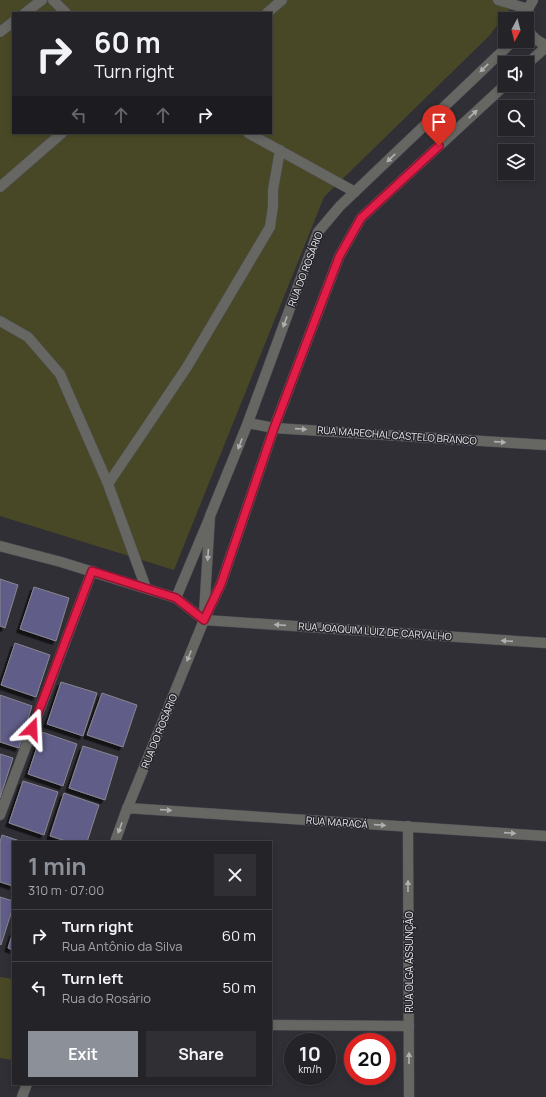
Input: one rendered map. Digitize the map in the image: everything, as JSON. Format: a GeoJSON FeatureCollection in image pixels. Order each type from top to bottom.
{"type":"FeatureCollection","features":[{"type":"Feature","properties":{"kind":"street"},"geometry":{"type":"LineString","coordinates":[[26,12],[42,0]]}},
{"type":"Feature","properties":{"kind":"street"},"geometry":{"type":"LineString","coordinates":[[53,0],[65,12]]}},
{"type":"Feature","properties":{"kind":"street"},"geometry":{"type":"LineString","coordinates":[[268,12],[282,0]]}},
{"type":"Feature","properties":{"kind":"street"},"geometry":{"type":"LineString","coordinates":[[498,0],[523,12]]}},
{"type":"Feature","properties":{"kind":"street"},"geometry":{"type":"LineString","coordinates":[[528,12],[533,0]]}},
{"type":"Feature","properties":{"kind":"street"},"geometry":{"type":"LineString","coordinates":[[0,32],[12,23]]}},
{"type":"Feature","properties":{"kind":"street"},"geometry":{"type":"LineString","coordinates":[[534,37],[546,46],[534,57]]}},
{"type":"Feature","properties":{"kind":"street","name":"RUA DO ROSÁRIO"},"geometry":{"type":"LineString","coordinates":[[176,598],[248,423],[318,232],[354,192],[506,48]]}},
{"type":"Feature","properties":{"kind":"street","name":"RUA DO ROSÁRIO"},"geometry":{"type":"LineString","coordinates":[[115,841],[127,808],[204,620],[221,584],[274,428],[339,257],[361,218],[498,91]]}},
{"type":"Feature","properties":{"kind":"street"},"geometry":{"type":"LineString","coordinates":[[0,187],[61,134]]}},
{"type":"Feature","properties":{"kind":"street"},"geometry":{"type":"LineString","coordinates":[[250,134],[354,192]]}},
{"type":"Feature","properties":{"kind":"street"},"geometry":{"type":"LineString","coordinates":[[108,484],[187,367],[270,226],[274,206],[273,190],[280,150]]}},
{"type":"Feature","properties":{"kind":"street"},"geometry":{"type":"LineString","coordinates":[[0,321],[28,337],[60,374],[108,484],[146,588]]}},
{"type":"Feature","properties":{"kind":"street","name":"RUA MARECHAL CASTELO BRANCO"},"geometry":{"type":"LineString","coordinates":[[248,423],[274,428],[546,445]]}},
{"type":"Feature","properties":{"kind":"street","name":"RUA DO ROSÁRIO"},"geometry":{"type":"LineString","coordinates":[[204,620],[210,516]]}},
{"type":"Feature","properties":{"kind":"street"},"geometry":{"type":"LineString","coordinates":[[0,546],[92,571],[176,598],[204,620]]}},
{"type":"Feature","properties":{"kind":"street"},"geometry":{"type":"LineString","coordinates":[[0,815],[92,571]]}},
{"type":"Feature","properties":{"kind":"street","name":"RUA JOAQUIM LUIZ DE CARVALHO"},"geometry":{"type":"LineString","coordinates":[[204,620],[546,643]]}},
{"type":"Feature","properties":{"kind":"street","name":"RUA MARACÁ"},"geometry":{"type":"LineString","coordinates":[[127,808],[546,836]]}},
{"type":"Feature","properties":{"kind":"street","name":"RUA OLGA ASSUNÇÃO"},"geometry":{"type":"LineString","coordinates":[[408,826],[409,1097]]}},
{"type":"Feature","properties":{"kind":"street"},"geometry":{"type":"LineString","coordinates":[[272,1025],[409,1026]]}},
{"type":"Feature","properties":{"kind":"street"},"geometry":{"type":"LineString","coordinates":[[22,1097],[27,1085]]}},
{"type":"Feature","properties":{"kind":"shaded area"},"geometry":{"type":"Polygon","coordinates":[[[0,0],[516,1],[508,12],[498,12],[498,24],[489,36],[324,197],[174,570],[0,516],[0,0]]]}},
{"type":"Feature","properties":{"kind":"shaded area"},"geometry":{"type":"Polygon","coordinates":[[[0,977],[12,979],[12,1060],[0,1058],[0,977]]]}},
{"type":"Feature","properties":{"kind":"building"},"geometry":{"type":"Polygon","coordinates":[[[0,579],[18,585],[5,628],[0,626],[0,579]]]}},
{"type":"Feature","properties":{"kind":"building"},"geometry":{"type":"Polygon","coordinates":[[[34,587],[69,598],[56,641],[20,629],[34,587]]]}},
{"type":"Feature","properties":{"kind":"building"},"geometry":{"type":"Polygon","coordinates":[[[15,643],[50,655],[36,697],[1,685],[15,643]]]}},
{"type":"Feature","properties":{"kind":"building"},"geometry":{"type":"Polygon","coordinates":[[[61,682],[97,693],[83,736],[47,724],[61,682]]]}},
{"type":"Feature","properties":{"kind":"building"},"geometry":{"type":"Polygon","coordinates":[[[102,693],[137,705],[123,747],[87,735],[102,693]]]}},
{"type":"Feature","properties":{"kind":"building"},"geometry":{"type":"Polygon","coordinates":[[[0,695],[32,706],[19,748],[0,742],[0,695]]]}},
{"type":"Feature","properties":{"kind":"building"},"geometry":{"type":"Polygon","coordinates":[[[42,732],[77,744],[63,786],[28,774],[42,732]]]}},
{"type":"Feature","properties":{"kind":"building"},"geometry":{"type":"Polygon","coordinates":[[[83,746],[118,757],[105,800],[69,788],[83,746]]]}},
{"type":"Feature","properties":{"kind":"building"},"geometry":{"type":"Polygon","coordinates":[[[0,754],[13,758],[0,798],[0,754]]]}},
{"type":"Feature","properties":{"kind":"building"},"geometry":{"type":"Polygon","coordinates":[[[23,781],[58,792],[44,835],[9,823],[23,781]]]}},
{"type":"Feature","properties":{"kind":"building"},"geometry":{"type":"Polygon","coordinates":[[[64,793],[99,805],[87,841],[66,841],[50,836],[64,793]]]}},
{"type":"Feature","properties":{"kind":"building"},"geometry":{"type":"Polygon","coordinates":[[[2,835],[20,841],[12,841],[12,886],[0,882],[0,842],[2,835]]]}},
{"type":"Feature","properties":{"kind":"building"},"geometry":{"type":"Polygon","coordinates":[[[0,897],[12,901],[12,910],[1,945],[0,897]]]}},
{"type":"Feature","properties":{"kind":"building"},"geometry":{"type":"Polygon","coordinates":[[[12,935],[12,950],[8,948],[12,935]]]}},
{"type":"Feature","properties":{"kind":"route"},"geometry":{"type":"LineString","coordinates":[[32,729],[92,571],[176,598],[204,620],[221,584],[274,428],[339,257],[361,218],[439,146]]}}]}
